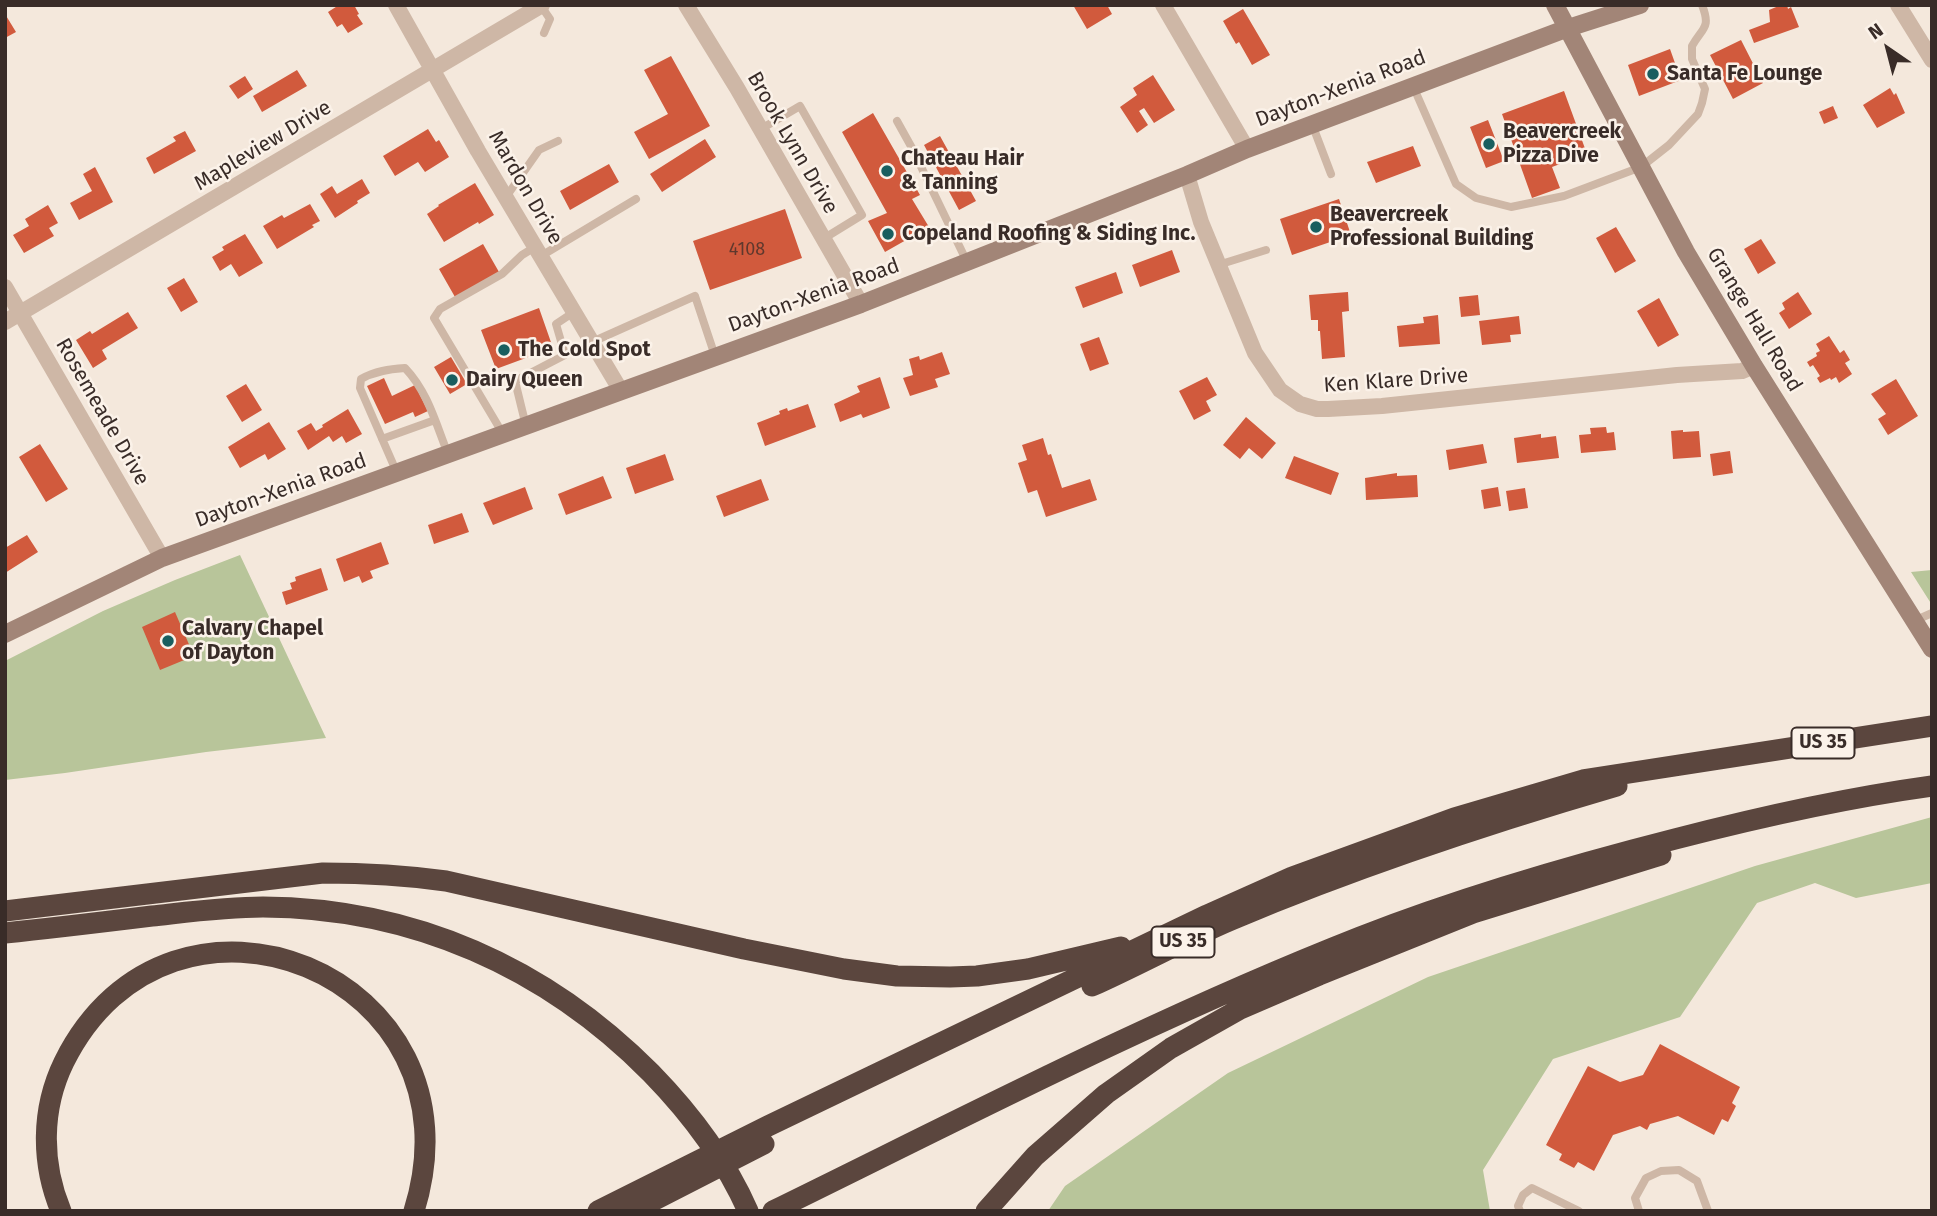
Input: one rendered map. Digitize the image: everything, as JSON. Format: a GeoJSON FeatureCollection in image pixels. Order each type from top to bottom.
{"type":"FeatureCollection","features":[{"type":"Feature","properties":{"kind":"highway","name":"US 35"},"geometry":{"type":"LineString","coordinates":[[633,1211],[1069,996],[1231,920],[1343,876],[1442,840],[1632,781],[1762,752],[1932,726]]}},
{"type":"Feature","properties":{"kind":"highway"},"geometry":{"type":"LineString","coordinates":[[598,1211],[755,1132],[1292,877],[1454,818],[1583,780],[1762,752]]}},
{"type":"Feature","properties":{"kind":"highway"},"geometry":{"type":"LineString","coordinates":[[773,1211],[1161,1022],[1361,937],[1532,878],[1620,853],[1733,824],[1932,786]]}},
{"type":"Feature","properties":{"kind":"highway"},"geometry":{"type":"LineString","coordinates":[[986,1211],[1035,1156],[1106,1094],[1171,1048],[1252,1003],[1473,913],[1803,809]]}},
{"type":"Feature","properties":{"kind":"highway"},"geometry":{"type":"LineString","coordinates":[[5,911],[323,873],[369,873],[446,881],[769,954],[897,976],[977,976],[1028,969],[1151,942]]}},
{"type":"Feature","properties":{"kind":"highway"},"geometry":{"type":"LineString","coordinates":[[5,933],[214,909],[261,907],[309,909],[383,920],[427,932],[472,949],[533,980],[593,1021],[634,1056],[685,1111],[713,1149],[748,1211]]}},
{"type":"Feature","properties":{"kind":"highway"},"geometry":{"type":"LineString","coordinates":[[61,1211],[49,1172],[47,1119],[60,1071],[72,1046],[91,1019],[112,998],[135,981],[186,958],[238,952],[293,961],[321,972],[346,987],[366,1004],[385,1024],[400,1046],[421,1099],[425,1127],[426,1155],[414,1211]]}},
{"type":"Feature","properties":{"kind":"main road","name":"Grange Hall Road"},"geometry":{"type":"LineString","coordinates":[[1555,5],[1686,251],[1754,366],[1932,649]]}},
{"type":"Feature","properties":{"kind":"main road","name":"Dayton-Xenia Road"},"geometry":{"type":"LineString","coordinates":[[5,634],[162,558],[861,304],[1312,124],[1568,28],[1640,5]]}},
{"type":"Feature","properties":{"kind":"street","name":"Mardon Drive"},"geometry":{"type":"LineString","coordinates":[[396,5],[621,391]]}},
{"type":"Feature","properties":{"kind":"street","name":"Mapleview Drive"},"geometry":{"type":"LineString","coordinates":[[5,322],[542,5]]}},
{"type":"Feature","properties":{"kind":"street","name":"Brook Lynn Drive"},"geometry":{"type":"LineString","coordinates":[[686,5],[861,304]]}},
{"type":"Feature","properties":{"kind":"street"},"geometry":{"type":"LineString","coordinates":[[1163,5],[1247,149]]}},
{"type":"Feature","properties":{"kind":"street"},"geometry":{"type":"LineString","coordinates":[[1898,5],[1932,60]]}},
{"type":"Feature","properties":{"kind":"street","name":"Ken Klare Drive"},"geometry":{"type":"LineString","coordinates":[[1187,175],[1218,265],[1247,335],[1267,372],[1280,390],[1292,399],[1317,409],[1382,406],[1677,375],[1742,371],[1754,366]]}},
{"type":"Feature","properties":{"kind":"street","name":"Rosemeade Drive"},"geometry":{"type":"LineString","coordinates":[[5,287],[162,558]]}},
{"type":"Feature","properties":{"kind":"lane"},"geometry":{"type":"LineString","coordinates":[[542,5],[550,19],[544,33]]}},
{"type":"Feature","properties":{"kind":"lane"},"geometry":{"type":"LineString","coordinates":[[1413,86],[1456,184],[1476,198],[1511,207],[1564,196],[1641,167],[1669,145],[1698,114],[1705,89],[1692,59],[1692,46],[1706,28],[1707,18],[1702,5]]}},
{"type":"Feature","properties":{"kind":"lane"},"geometry":{"type":"LineString","coordinates":[[761,129],[800,106],[862,215],[824,239]]}},
{"type":"Feature","properties":{"kind":"lane"},"geometry":{"type":"LineString","coordinates":[[897,121],[967,261]]}},
{"type":"Feature","properties":{"kind":"lane"},"geometry":{"type":"LineString","coordinates":[[1312,124],[1331,174]]}},
{"type":"Feature","properties":{"kind":"lane"},"geometry":{"type":"LineString","coordinates":[[506,197],[539,150],[558,141]]}},
{"type":"Feature","properties":{"kind":"lane"},"geometry":{"type":"LineString","coordinates":[[503,434],[434,318],[440,309],[502,274],[522,255],[538,251],[636,199]]}},
{"type":"Feature","properties":{"kind":"lane"},"geometry":{"type":"LineString","coordinates":[[1218,265],[1266,250]]}},
{"type":"Feature","properties":{"kind":"lane"},"geometry":{"type":"LineString","coordinates":[[592,342],[695,296],[715,356]]}},
{"type":"Feature","properties":{"kind":"lane"},"geometry":{"type":"LineString","coordinates":[[526,426],[515,381],[565,355],[556,324],[574,312]]}},
{"type":"Feature","properties":{"kind":"lane"},"geometry":{"type":"LineString","coordinates":[[397,473],[360,388],[361,379],[370,374],[405,368],[416,380],[447,454]]}},
{"type":"Feature","properties":{"kind":"lane"},"geometry":{"type":"LineString","coordinates":[[382,439],[435,420]]}},
{"type":"Feature","properties":{"kind":"lane"},"geometry":{"type":"LineString","coordinates":[[1914,621],[1932,613]]}},
{"type":"Feature","properties":{"kind":"lane"},"geometry":{"type":"LineString","coordinates":[[1639,1211],[1635,1198],[1646,1178],[1661,1171],[1679,1170],[1697,1181],[1708,1211]]}},
{"type":"Feature","properties":{"kind":"lane"},"geometry":{"type":"LineString","coordinates":[[1520,1211],[1518,1206],[1523,1195],[1532,1188],[1579,1211]]}},
{"type":"Feature","properties":{"kind":"green space"},"geometry":{"type":"Polygon","coordinates":[[[240,555],[326,738],[5,780],[5,661],[103,611],[240,555]]]}},
{"type":"Feature","properties":{"kind":"green space"},"geometry":{"type":"Polygon","coordinates":[[[1932,570],[1932,605],[1911,572],[1932,570]]]}},
{"type":"Feature","properties":{"kind":"green space"},"geometry":{"type":"Polygon","coordinates":[[[1932,817],[1932,883],[1856,898],[1815,883],[1757,903],[1680,1017],[1553,1059],[1483,1170],[1490,1211],[1048,1211],[1065,1186],[1228,1073],[1428,977],[1755,866],[1932,817]]]}},
{"type":"Feature","properties":{"kind":"building"},"geometry":{"type":"Polygon","coordinates":[[[339,5],[354,5],[363,24],[348,33],[342,24],[337,27],[328,12],[339,5]]]}},
{"type":"Feature","properties":{"kind":"building"},"geometry":{"type":"Polygon","coordinates":[[[1073,5],[1107,5],[1112,14],[1087,29],[1073,5]]]}},
{"type":"Feature","properties":{"kind":"building"},"geometry":{"type":"Polygon","coordinates":[[[1787,5],[1788,9],[1791,7],[1799,27],[1754,43],[1749,30],[1770,22],[1769,10],[1787,5]]]}},
{"type":"Feature","properties":{"kind":"building"},"geometry":{"type":"Polygon","coordinates":[[[1243,9],[1270,55],[1252,65],[1223,21],[1243,9]]]}},
{"type":"Feature","properties":{"kind":"building"},"geometry":{"type":"Polygon","coordinates":[[[5,14],[16,32],[5,38],[5,14]]]}},
{"type":"Feature","properties":{"kind":"building"},"geometry":{"type":"Polygon","coordinates":[[[1741,40],[1763,83],[1733,99],[1710,55],[1741,40]]]}},
{"type":"Feature","properties":{"kind":"building"},"geometry":{"type":"Polygon","coordinates":[[[1670,49],[1681,80],[1639,96],[1628,65],[1670,49]]]}},
{"type":"Feature","properties":{"kind":"building"},"geometry":{"type":"Polygon","coordinates":[[[671,56],[710,126],[649,159],[634,132],[668,114],[644,70],[671,56]]]}},
{"type":"Feature","properties":{"kind":"building"},"geometry":{"type":"Polygon","coordinates":[[[297,70],[307,86],[262,112],[253,96],[297,70]]]}},
{"type":"Feature","properties":{"kind":"building"},"geometry":{"type":"Polygon","coordinates":[[[1153,75],[1175,110],[1154,123],[1144,108],[1139,111],[1148,125],[1137,133],[1120,107],[1137,95],[1133,88],[1153,75]]]}},
{"type":"Feature","properties":{"kind":"building"},"geometry":{"type":"Polygon","coordinates":[[[245,76],[253,89],[238,99],[229,86],[245,76]]]}},
{"type":"Feature","properties":{"kind":"building"},"geometry":{"type":"Polygon","coordinates":[[[1890,88],[1894,95],[1896,93],[1905,113],[1877,128],[1863,105],[1890,88]]]}},
{"type":"Feature","properties":{"kind":"building"},"geometry":{"type":"Polygon","coordinates":[[[1564,91],[1587,154],[1552,167],[1560,188],[1532,198],[1502,114],[1564,91]]]}},
{"type":"Feature","properties":{"kind":"building"},"geometry":{"type":"Polygon","coordinates":[[[1833,106],[1838,118],[1824,124],[1819,112],[1833,106]]]}},
{"type":"Feature","properties":{"kind":"building"},"geometry":{"type":"Polygon","coordinates":[[[873,113],[920,195],[912,199],[929,227],[885,252],[868,221],[887,213],[842,132],[873,113]]]}},
{"type":"Feature","properties":{"kind":"building"},"geometry":{"type":"Polygon","coordinates":[[[1488,120],[1504,161],[1486,168],[1470,127],[1488,120]]]}},
{"type":"Feature","properties":{"kind":"building"},"geometry":{"type":"Polygon","coordinates":[[[428,129],[436,142],[439,140],[449,157],[425,172],[418,162],[395,176],[383,156],[428,129]]]}},
{"type":"Feature","properties":{"kind":"building"},"geometry":{"type":"Polygon","coordinates":[[[185,131],[196,151],[154,174],[146,158],[176,141],[173,137],[185,131]]]}},
{"type":"Feature","properties":{"kind":"building"},"geometry":{"type":"Polygon","coordinates":[[[940,136],[976,201],[959,210],[924,145],[940,136]]]}},
{"type":"Feature","properties":{"kind":"building"},"geometry":{"type":"Polygon","coordinates":[[[705,139],[716,157],[662,192],[650,174],[705,139]]]}},
{"type":"Feature","properties":{"kind":"building"},"geometry":{"type":"Polygon","coordinates":[[[1413,146],[1421,166],[1376,183],[1367,162],[1413,146]]]}},
{"type":"Feature","properties":{"kind":"building"},"geometry":{"type":"Polygon","coordinates":[[[609,164],[619,182],[570,210],[560,191],[609,164]]]}},
{"type":"Feature","properties":{"kind":"building"},"geometry":{"type":"Polygon","coordinates":[[[95,167],[113,202],[79,220],[70,203],[92,191],[83,174],[95,167]]]}},
{"type":"Feature","properties":{"kind":"building"},"geometry":{"type":"Polygon","coordinates":[[[362,179],[370,193],[335,218],[320,194],[332,186],[337,194],[362,179]]]}},
{"type":"Feature","properties":{"kind":"building"},"geometry":{"type":"Polygon","coordinates":[[[475,183],[494,215],[444,242],[427,214],[475,183]]]}},
{"type":"Feature","properties":{"kind":"building","name":"Beavercreek Professional Building"},"geometry":{"type":"Polygon","coordinates":[[[1339,199],[1351,235],[1292,255],[1280,219],[1339,199]]]}},
{"type":"Feature","properties":{"kind":"building"},"geometry":{"type":"Polygon","coordinates":[[[310,204],[320,221],[277,249],[263,226],[310,204]]]}},
{"type":"Feature","properties":{"kind":"building"},"geometry":{"type":"Polygon","coordinates":[[[48,205],[58,223],[49,228],[54,236],[24,253],[13,235],[29,226],[25,219],[48,205]]]}},
{"type":"Feature","properties":{"kind":"building"},"geometry":{"type":"Polygon","coordinates":[[[785,209],[802,258],[710,290],[693,241],[785,209]]]}},
{"type":"Feature","properties":{"kind":"building"},"geometry":{"type":"Polygon","coordinates":[[[1616,227],[1636,261],[1615,273],[1596,238],[1616,227]]]}},
{"type":"Feature","properties":{"kind":"building"},"geometry":{"type":"Polygon","coordinates":[[[245,234],[263,263],[239,277],[231,264],[220,271],[212,257],[224,250],[222,247],[245,234]]]}},
{"type":"Feature","properties":{"kind":"building"},"geometry":{"type":"Polygon","coordinates":[[[1761,239],[1776,263],[1758,274],[1744,249],[1761,239]]]}},
{"type":"Feature","properties":{"kind":"building"},"geometry":{"type":"Polygon","coordinates":[[[483,244],[499,272],[455,297],[439,269],[483,244]]]}},
{"type":"Feature","properties":{"kind":"building"},"geometry":{"type":"Polygon","coordinates":[[[1172,250],[1180,272],[1140,287],[1132,265],[1172,250]]]}},
{"type":"Feature","properties":{"kind":"building"},"geometry":{"type":"Polygon","coordinates":[[[1116,272],[1123,293],[1083,308],[1075,287],[1116,272]]]}},
{"type":"Feature","properties":{"kind":"building"},"geometry":{"type":"Polygon","coordinates":[[[184,278],[198,302],[181,312],[167,288],[184,278]]]}},
{"type":"Feature","properties":{"kind":"building"},"geometry":{"type":"Polygon","coordinates":[[[1348,292],[1349,311],[1342,312],[1345,357],[1322,359],[1318,320],[1311,320],[1309,295],[1348,292]]]}},
{"type":"Feature","properties":{"kind":"building"},"geometry":{"type":"Polygon","coordinates":[[[1798,292],[1812,314],[1789,329],[1779,313],[1785,309],[1782,303],[1798,292]]]}},
{"type":"Feature","properties":{"kind":"building"},"geometry":{"type":"Polygon","coordinates":[[[1478,295],[1480,315],[1461,317],[1459,297],[1478,295]]]}},
{"type":"Feature","properties":{"kind":"building"},"geometry":{"type":"Polygon","coordinates":[[[1659,298],[1679,335],[1658,347],[1637,311],[1659,298]]]}},
{"type":"Feature","properties":{"kind":"building"},"geometry":{"type":"Polygon","coordinates":[[[539,308],[553,348],[496,369],[481,330],[539,308]]]}},
{"type":"Feature","properties":{"kind":"building"},"geometry":{"type":"Polygon","coordinates":[[[128,312],[138,328],[102,350],[107,359],[93,368],[76,340],[90,331],[92,334],[128,312]]]}},
{"type":"Feature","properties":{"kind":"building"},"geometry":{"type":"Polygon","coordinates":[[[1438,315],[1440,344],[1399,347],[1397,326],[1424,323],[1423,317],[1438,315]]]}},
{"type":"Feature","properties":{"kind":"building"},"geometry":{"type":"Polygon","coordinates":[[[1519,316],[1521,334],[1510,335],[1511,342],[1482,345],[1479,321],[1519,316]]]}},
{"type":"Feature","properties":{"kind":"building"},"geometry":{"type":"Polygon","coordinates":[[[1829,336],[1840,353],[1844,350],[1850,360],[1845,363],[1852,374],[1839,383],[1836,377],[1820,383],[1817,378],[1820,376],[1813,365],[1810,367],[1807,362],[1820,351],[1816,344],[1829,336]]]}},
{"type":"Feature","properties":{"kind":"building"},"geometry":{"type":"Polygon","coordinates":[[[1099,337],[1109,364],[1090,371],[1080,344],[1099,337]]]}},
{"type":"Feature","properties":{"kind":"building"},"geometry":{"type":"Polygon","coordinates":[[[942,352],[950,374],[935,379],[938,387],[910,396],[903,378],[913,375],[909,359],[919,356],[920,360],[942,352]]]}},
{"type":"Feature","properties":{"kind":"building"},"geometry":{"type":"Polygon","coordinates":[[[451,357],[467,384],[450,394],[434,367],[451,357]]]}},
{"type":"Feature","properties":{"kind":"building"},"geometry":{"type":"Polygon","coordinates":[[[880,377],[890,408],[863,418],[861,414],[840,422],[834,404],[860,392],[857,386],[880,377]]]}},
{"type":"Feature","properties":{"kind":"building"},"geometry":{"type":"Polygon","coordinates":[[[1207,377],[1217,395],[1206,401],[1211,411],[1194,420],[1179,391],[1207,377]]]}},
{"type":"Feature","properties":{"kind":"building"},"geometry":{"type":"Polygon","coordinates":[[[384,378],[392,396],[415,385],[428,411],[415,417],[413,412],[385,424],[367,386],[384,378]]]}},
{"type":"Feature","properties":{"kind":"building"},"geometry":{"type":"Polygon","coordinates":[[[1896,379],[1918,416],[1888,435],[1878,419],[1886,414],[1871,394],[1896,379]]]}},
{"type":"Feature","properties":{"kind":"building"},"geometry":{"type":"Polygon","coordinates":[[[246,384],[262,410],[242,422],[226,396],[246,384]]]}},
{"type":"Feature","properties":{"kind":"building"},"geometry":{"type":"Polygon","coordinates":[[[808,404],[816,427],[765,446],[757,423],[780,414],[779,411],[787,408],[788,411],[808,404]]]}},
{"type":"Feature","properties":{"kind":"building"},"geometry":{"type":"Polygon","coordinates":[[[348,409],[362,434],[346,443],[342,436],[333,442],[329,436],[308,450],[297,431],[311,423],[316,431],[348,409]]]}},
{"type":"Feature","properties":{"kind":"building"},"geometry":{"type":"Polygon","coordinates":[[[1246,417],[1276,443],[1262,459],[1249,448],[1240,459],[1223,445],[1246,417]]]}},
{"type":"Feature","properties":{"kind":"building"},"geometry":{"type":"Polygon","coordinates":[[[269,422],[286,449],[268,460],[265,454],[240,468],[228,447],[269,422]]]}},
{"type":"Feature","properties":{"kind":"building"},"geometry":{"type":"Polygon","coordinates":[[[1606,427],[1607,433],[1614,432],[1616,450],[1581,453],[1579,435],[1591,434],[1590,428],[1606,427]]]}},
{"type":"Feature","properties":{"kind":"building"},"geometry":{"type":"Polygon","coordinates":[[[1671,431],[1699,431],[1701,457],[1673,459],[1671,431]]]}},
{"type":"Feature","properties":{"kind":"building"},"geometry":{"type":"Polygon","coordinates":[[[1541,434],[1541,438],[1556,436],[1559,458],[1517,463],[1514,438],[1541,434]]]}},
{"type":"Feature","properties":{"kind":"building"},"geometry":{"type":"Polygon","coordinates":[[[1043,438],[1062,488],[1090,479],[1097,500],[1046,517],[1037,490],[1028,493],[1018,463],[1027,460],[1022,445],[1043,438]]]}},
{"type":"Feature","properties":{"kind":"building"},"geometry":{"type":"Polygon","coordinates":[[[40,444],[68,489],[46,502],[19,457],[40,444]]]}},
{"type":"Feature","properties":{"kind":"building"},"geometry":{"type":"Polygon","coordinates":[[[1483,444],[1487,463],[1449,470],[1446,450],[1483,444]]]}},
{"type":"Feature","properties":{"kind":"building"},"geometry":{"type":"Polygon","coordinates":[[[1730,451],[1733,473],[1713,476],[1710,454],[1730,451]]]}},
{"type":"Feature","properties":{"kind":"building"},"geometry":{"type":"Polygon","coordinates":[[[665,454],[674,480],[635,494],[626,468],[665,454]]]}},
{"type":"Feature","properties":{"kind":"building"},"geometry":{"type":"Polygon","coordinates":[[[1294,456],[1339,473],[1331,495],[1285,478],[1294,456]]]}},
{"type":"Feature","properties":{"kind":"building"},"geometry":{"type":"Polygon","coordinates":[[[1397,473],[1397,476],[1417,475],[1418,497],[1366,500],[1365,478],[1397,473]]]}},
{"type":"Feature","properties":{"kind":"building"},"geometry":{"type":"Polygon","coordinates":[[[603,476],[612,498],[566,515],[558,494],[603,476]]]}},
{"type":"Feature","properties":{"kind":"building"},"geometry":{"type":"Polygon","coordinates":[[[761,479],[769,500],[724,517],[716,496],[761,479]]]}},
{"type":"Feature","properties":{"kind":"building"},"geometry":{"type":"Polygon","coordinates":[[[525,487],[533,509],[493,525],[483,503],[525,487]]]}},
{"type":"Feature","properties":{"kind":"building"},"geometry":{"type":"Polygon","coordinates":[[[1498,487],[1501,506],[1484,509],[1481,490],[1498,487]]]}},
{"type":"Feature","properties":{"kind":"building"},"geometry":{"type":"Polygon","coordinates":[[[1525,488],[1528,508],[1509,511],[1506,491],[1525,488]]]}},
{"type":"Feature","properties":{"kind":"building"},"geometry":{"type":"Polygon","coordinates":[[[462,513],[469,532],[434,544],[428,525],[462,513]]]}},
{"type":"Feature","properties":{"kind":"building"},"geometry":{"type":"Polygon","coordinates":[[[27,535],[38,552],[5,573],[5,548],[27,535]]]}},
{"type":"Feature","properties":{"kind":"building"},"geometry":{"type":"Polygon","coordinates":[[[381,542],[389,564],[370,571],[373,578],[362,583],[359,576],[344,582],[336,559],[381,542]]]}},
{"type":"Feature","properties":{"kind":"building"},"geometry":{"type":"Polygon","coordinates":[[[321,568],[328,590],[286,605],[282,592],[292,589],[290,583],[296,581],[295,577],[321,568]]]}},
{"type":"Feature","properties":{"kind":"building","name":"Calvary Chapel of Dayton"},"geometry":{"type":"Polygon","coordinates":[[[175,612],[194,656],[160,670],[142,627],[175,612]]]}},
{"type":"Feature","properties":{"kind":"building"},"geometry":{"type":"Polygon","coordinates":[[[1660,1044],[1740,1087],[1732,1103],[1736,1106],[1728,1122],[1722,1119],[1714,1135],[1678,1116],[1650,1124],[1647,1130],[1640,1126],[1613,1135],[1594,1171],[1578,1162],[1574,1168],[1559,1160],[1562,1154],[1546,1145],[1588,1066],[1620,1082],[1643,1075],[1660,1044]]]}},
{"type":"Feature","properties":{"kind":"place","name":"Santa Fe Lounge"},"geometry":{"type":"Point","coordinates":[1653,74]}},
{"type":"Feature","properties":{"kind":"place","name":"Beavercreek Pizza Dive"},"geometry":{"type":"Point","coordinates":[1489,144]}},
{"type":"Feature","properties":{"kind":"place","name":"Chateau Hair & Tanning"},"geometry":{"type":"Point","coordinates":[887,171]}},
{"type":"Feature","properties":{"kind":"place","name":"Beavercreek Professional Building"},"geometry":{"type":"Point","coordinates":[1316,227]}},
{"type":"Feature","properties":{"kind":"place","name":"Copeland Roofing & Siding Inc."},"geometry":{"type":"Point","coordinates":[888,234]}},
{"type":"Feature","properties":{"kind":"place","name":"The Cold Spot"},"geometry":{"type":"Point","coordinates":[504,350]}},
{"type":"Feature","properties":{"kind":"place","name":"Dairy Queen"},"geometry":{"type":"Point","coordinates":[452,380]}},
{"type":"Feature","properties":{"kind":"place","name":"Calvary Chapel of Dayton"},"geometry":{"type":"Point","coordinates":[168,641]}}]}
